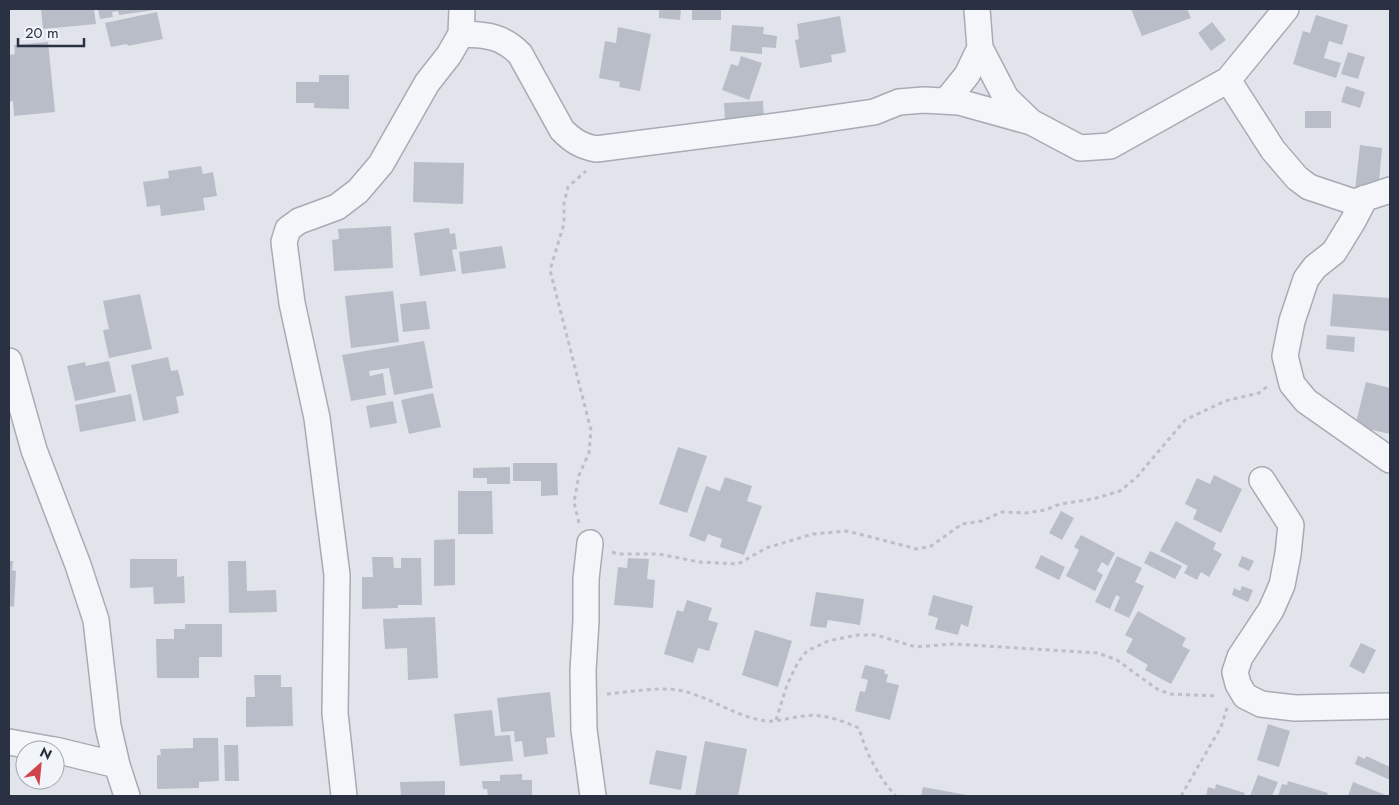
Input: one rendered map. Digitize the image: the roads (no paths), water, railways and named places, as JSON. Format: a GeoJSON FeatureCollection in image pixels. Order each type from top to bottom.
{"type":"FeatureCollection","features":[{"type":"Feature","properties":{"kind":"street"},"geometry":{"type":"LineString","coordinates":[[344,796],[336,713],[337,575],[317,418],[292,303],[284,242],[288,229],[299,221],[338,207],[358,191],[381,164],[427,83],[449,55],[461,34],[462,9]]}},
{"type":"Feature","properties":{"kind":"street"},"geometry":{"type":"LineString","coordinates":[[977,9],[980,48],[1006,98],[1031,122]]}},
{"type":"Feature","properties":{"kind":"street"},"geometry":{"type":"LineString","coordinates":[[461,34],[485,35],[499,38],[510,44],[520,54],[562,130],[571,140],[583,146],[596,149],[874,112],[899,102],[924,100],[959,102],[1031,122],[1080,148],[1110,146],[1228,80],[1286,9]]}},
{"type":"Feature","properties":{"kind":"street"},"geometry":{"type":"LineString","coordinates":[[946,101],[967,75],[980,48]]}},
{"type":"Feature","properties":{"kind":"street"},"geometry":{"type":"LineString","coordinates":[[1228,80],[1272,150],[1297,178],[1309,187],[1354,202],[1390,189]]}},
{"type":"Feature","properties":{"kind":"street"},"geometry":{"type":"LineString","coordinates":[[1365,198],[1353,222],[1334,252],[1315,267],[1306,279],[1292,321],[1285,356],[1292,384],[1306,401],[1390,460]]}},
{"type":"Feature","properties":{"kind":"street"},"geometry":{"type":"LineString","coordinates":[[9,361],[34,450],[78,564],[96,620],[108,726],[116,764],[127,796]]}},
{"type":"Feature","properties":{"kind":"street"},"geometry":{"type":"LineString","coordinates":[[1262,480],[1291,525],[1288,554],[1282,585],[1271,610],[1240,657],[1235,672],[1238,684],[1237,696],[1261,704],[1295,708],[1390,706]]}},
{"type":"Feature","properties":{"kind":"street"},"geometry":{"type":"LineString","coordinates":[[590,542],[586,579],[583,671],[584,730],[593,796]]}},
{"type":"Feature","properties":{"kind":"street"},"geometry":{"type":"LineString","coordinates":[[65,752],[116,764]]}}]}
